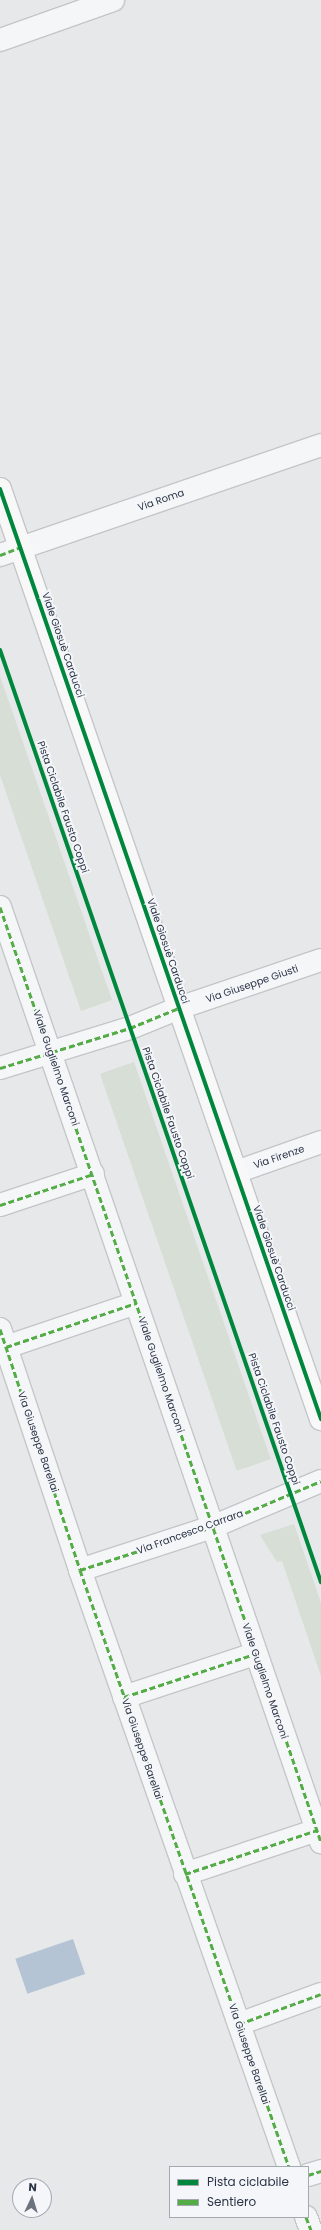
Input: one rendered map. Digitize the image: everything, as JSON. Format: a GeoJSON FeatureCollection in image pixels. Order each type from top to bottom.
{"type":"FeatureCollection","features":[{"type":"Feature","properties":{"kind":"street"},"geometry":{"type":"LineString","coordinates":[[0,40],[113,0]]}},
{"type":"Feature","properties":{"kind":"street","name":"Via Roma"},"geometry":{"type":"LineString","coordinates":[[0,555],[321,445]]}},
{"type":"Feature","properties":{"kind":"street","name":"Viale Giosuè Carducci"},"geometry":{"type":"LineString","coordinates":[[0,489],[321,1419]]}},
{"type":"Feature","properties":{"kind":"street","name":"Viale Guglielmo Marconi"},"geometry":{"type":"LineString","coordinates":[[2,920],[51,1053],[93,1174],[255,1654],[319,1836]]}},
{"type":"Feature","properties":{"kind":"street","name":"Via Giuseppe Giusti"},"geometry":{"type":"LineString","coordinates":[[0,1068],[130,1028],[179,1008],[321,960]]}},
{"type":"Feature","properties":{"kind":"street","name":"Via Firenze"},"geometry":{"type":"LineString","coordinates":[[236,1172],[321,1142]]}},
{"type":"Feature","properties":{"kind":"street"},"geometry":{"type":"LineString","coordinates":[[0,1205],[93,1174]]}},
{"type":"Feature","properties":{"kind":"street"},"geometry":{"type":"LineString","coordinates":[[3,1338],[136,1303]]}},
{"type":"Feature","properties":{"kind":"street","name":"Via Giuseppe Barellai"},"geometry":{"type":"LineString","coordinates":[[3,1338],[80,1570],[185,1874],[289,2166]]}},
{"type":"Feature","properties":{"kind":"street","name":"Via Francesco Carrara"},"geometry":{"type":"LineString","coordinates":[[80,1570],[212,1527],[321,1481]]}},
{"type":"Feature","properties":{"kind":"street"},"geometry":{"type":"LineString","coordinates":[[124,1697],[255,1654]]}},
{"type":"Feature","properties":{"kind":"street"},"geometry":{"type":"LineString","coordinates":[[185,1874],[319,1836]]}},
{"type":"Feature","properties":{"kind":"street"},"geometry":{"type":"LineString","coordinates":[[239,2024],[321,1994]]}},
{"type":"Feature","properties":{"kind":"street"},"geometry":{"type":"LineString","coordinates":[[309,2175],[321,2171]]}},
{"type":"Feature","properties":{"kind":"street"},"geometry":{"type":"LineString","coordinates":[[306,2218],[311,2230]]}},
{"type":"Feature","properties":{"kind":"shaded area"},"geometry":{"type":"Polygon","coordinates":[[[0,676],[112,1000],[81,1011],[0,775],[0,676]]]}},
{"type":"Feature","properties":{"kind":"shaded area"},"geometry":{"type":"Polygon","coordinates":[[[134,1062],[271,1459],[237,1471],[100,1074],[134,1062]]]}},
{"type":"Feature","properties":{"kind":"shaded area"},"geometry":{"type":"Polygon","coordinates":[[[294,1524],[321,1603],[321,1676],[282,1561],[277,1562],[260,1535],[294,1524]]]}},
{"type":"Feature","properties":{"kind":"water"},"geometry":{"type":"Polygon","coordinates":[[[73,1939],[85,1974],[27,1994],[15,1959],[73,1939]]]}},
{"type":"Feature","properties":{"kind":"marked path"},"geometry":{"type":"LineString","coordinates":[[0,555],[21,547]]}},
{"type":"Feature","properties":{"kind":"marked path"},"geometry":{"type":"LineString","coordinates":[[0,907],[321,1842]]}},
{"type":"Feature","properties":{"kind":"marked path"},"geometry":{"type":"LineString","coordinates":[[0,1068],[130,1028],[179,1008]]}},
{"type":"Feature","properties":{"kind":"marked path"},"geometry":{"type":"LineString","coordinates":[[0,1205],[93,1174]]}},
{"type":"Feature","properties":{"kind":"marked path"},"geometry":{"type":"LineString","coordinates":[[6,1347],[136,1303]]}},
{"type":"Feature","properties":{"kind":"marked path"},"geometry":{"type":"LineString","coordinates":[[0,1329],[80,1570],[289,2166]]}},
{"type":"Feature","properties":{"kind":"marked path"},"geometry":{"type":"LineString","coordinates":[[80,1570],[212,1527],[321,1481]]}},
{"type":"Feature","properties":{"kind":"marked path"},"geometry":{"type":"LineString","coordinates":[[124,1697],[255,1654]]}},
{"type":"Feature","properties":{"kind":"marked path"},"geometry":{"type":"LineString","coordinates":[[185,1874],[317,1830]]}},
{"type":"Feature","properties":{"kind":"marked path"},"geometry":{"type":"LineString","coordinates":[[239,2024],[321,1994]]}},
{"type":"Feature","properties":{"kind":"marked path"},"geometry":{"type":"LineString","coordinates":[[309,2175],[321,2171]]}},
{"type":"Feature","properties":{"kind":"marked path"},"geometry":{"type":"LineString","coordinates":[[306,2218],[311,2230]]}},
{"type":"Feature","properties":{"kind":"cycle path"},"geometry":{"type":"LineString","coordinates":[[0,489],[321,1419]]}},
{"type":"Feature","properties":{"kind":"cycle path","name":"Pista Ciclabile Fausto Coppi"},"geometry":{"type":"LineString","coordinates":[[0,650],[321,1582]]}}]}
